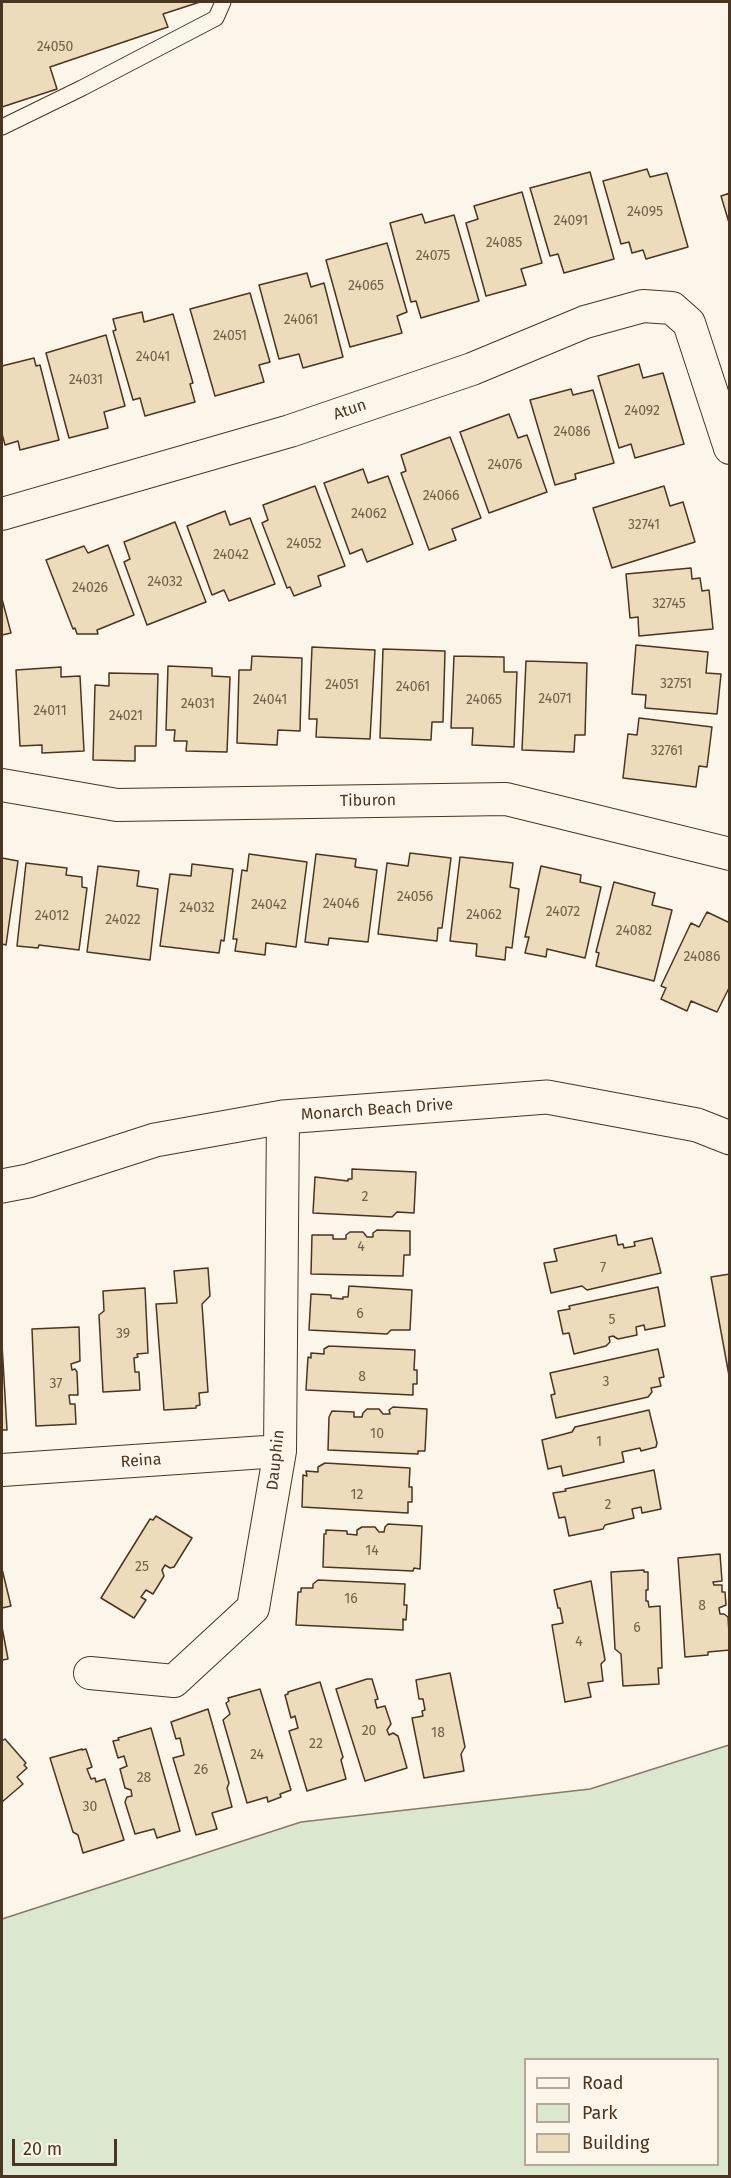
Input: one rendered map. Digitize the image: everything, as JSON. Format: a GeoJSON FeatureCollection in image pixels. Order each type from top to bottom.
{"type":"FeatureCollection","features":[{"type":"Feature","properties":{"kind":"street","name":"Atun"},"geometry":{"type":"LineString","coordinates":[[2,514],[290,431],[472,369],[585,321],[643,306],[672,308],[689,323],[729,448]]}},
{"type":"Feature","properties":{"kind":"street","name":"Tiburon"},"geometry":{"type":"LineString","coordinates":[[2,785],[117,804],[506,799],[729,852]]}},
{"type":"Feature","properties":{"kind":"street","name":"Monarch Beach Drive"},"geometry":{"type":"LineString","coordinates":[[10,1180],[155,1140],[283,1117],[547,1097],[696,1125],[729,1138]]}},
{"type":"Feature","properties":{"kind":"street","name":"Dauphin"},"geometry":{"type":"LineString","coordinates":[[90,1673],[174,1681],[253,1608],[280,1451],[283,1117]]}},
{"type":"Feature","properties":{"kind":"street","name":"Reina"},"geometry":{"type":"LineString","coordinates":[[2,1470],[280,1451]]}},
{"type":"Feature","properties":{"kind":"lane"},"geometry":{"type":"LineString","coordinates":[[2,127],[216,18],[223,2]]}},
{"type":"Feature","properties":{"kind":"green space"},"geometry":{"type":"Polygon","coordinates":[[[729,1745],[729,2176],[2,2176],[2,1919],[301,1822],[590,1789],[729,1745]]]}},
{"type":"Feature","properties":{"kind":"building"},"geometry":{"type":"Polygon","coordinates":[[[2,2],[200,2],[163,14],[168,27],[50,67],[57,89],[2,107],[2,2]]]}},
{"type":"Feature","properties":{"kind":"building"},"geometry":{"type":"Polygon","coordinates":[[[647,169],[650,177],[667,173],[688,247],[646,259],[643,250],[632,253],[629,242],[621,244],[603,181],[647,169]]]}},
{"type":"Feature","properties":{"kind":"building"},"geometry":{"type":"Polygon","coordinates":[[[590,172],[614,259],[564,273],[558,254],[550,256],[530,188],[590,172]]]}},
{"type":"Feature","properties":{"kind":"building"},"geometry":{"type":"Polygon","coordinates":[[[522,192],[542,263],[521,269],[526,285],[486,296],[466,223],[478,219],[474,206],[522,192]]]}},
{"type":"Feature","properties":{"kind":"building"},"geometry":{"type":"Polygon","coordinates":[[[730,193],[730,226],[721,196],[730,193]]]}},
{"type":"Feature","properties":{"kind":"building"},"geometry":{"type":"Polygon","coordinates":[[[422,214],[425,223],[454,215],[479,301],[421,318],[416,301],[411,302],[390,223],[422,214]]]}},
{"type":"Feature","properties":{"kind":"building"},"geometry":{"type":"Polygon","coordinates":[[[387,243],[407,312],[397,316],[402,333],[350,347],[326,260],[387,243]]]}},
{"type":"Feature","properties":{"kind":"building"},"geometry":{"type":"Polygon","coordinates":[[[307,273],[311,287],[324,283],[343,357],[303,368],[299,354],[279,359],[259,285],[307,273]]]}},
{"type":"Feature","properties":{"kind":"building"},"geometry":{"type":"Polygon","coordinates":[[[250,293],[270,362],[259,365],[264,382],[215,396],[190,309],[250,293]]]}},
{"type":"Feature","properties":{"kind":"building"},"geometry":{"type":"Polygon","coordinates":[[[142,312],[144,322],[173,314],[193,383],[190,384],[195,402],[145,416],[140,398],[133,400],[113,331],[116,330],[113,319],[142,312]]]}},
{"type":"Feature","properties":{"kind":"building"},"geometry":{"type":"Polygon","coordinates":[[[106,335],[125,406],[104,412],[108,428],[69,438],[46,353],[106,335]]]}},
{"type":"Feature","properties":{"kind":"building"},"geometry":{"type":"Polygon","coordinates":[[[34,358],[36,366],[40,365],[59,440],[20,450],[18,441],[5,445],[2,434],[2,366],[34,358]]]}},
{"type":"Feature","properties":{"kind":"building"},"geometry":{"type":"Polygon","coordinates":[[[639,364],[643,378],[663,373],[684,444],[635,458],[631,444],[619,448],[598,376],[639,364]]]}},
{"type":"Feature","properties":{"kind":"building"},"geometry":{"type":"Polygon","coordinates":[[[571,389],[573,395],[593,390],[614,463],[575,474],[576,479],[555,485],[530,400],[571,389]]]}},
{"type":"Feature","properties":{"kind":"building"},"geometry":{"type":"Polygon","coordinates":[[[509,414],[518,438],[527,435],[547,492],[489,513],[460,432],[509,414]]]}},
{"type":"Feature","properties":{"kind":"building"},"geometry":{"type":"Polygon","coordinates":[[[450,437],[481,518],[452,529],[456,540],[429,550],[401,473],[406,471],[401,455],[450,437]]]}},
{"type":"Feature","properties":{"kind":"building"},"geometry":{"type":"Polygon","coordinates":[[[363,469],[368,483],[388,476],[413,544],[367,562],[362,549],[350,554],[324,483],[363,469]]]}},
{"type":"Feature","properties":{"kind":"building"},"geometry":{"type":"Polygon","coordinates":[[[315,486],[345,566],[318,576],[321,586],[294,596],[290,587],[287,588],[262,523],[268,520],[263,505],[315,486]]]}},
{"type":"Feature","properties":{"kind":"building"},"geometry":{"type":"Polygon","coordinates":[[[664,486],[670,506],[683,502],[695,542],[612,568],[593,508],[664,486]]]}},
{"type":"Feature","properties":{"kind":"building"},"geometry":{"type":"Polygon","coordinates":[[[225,511],[230,525],[250,518],[275,584],[229,601],[224,590],[212,595],[187,526],[225,511]]]}},
{"type":"Feature","properties":{"kind":"building"},"geometry":{"type":"Polygon","coordinates":[[[175,522],[206,602],[147,625],[124,562],[130,559],[124,542],[175,522]]]}},
{"type":"Feature","properties":{"kind":"building"},"geometry":{"type":"Polygon","coordinates":[[[108,545],[134,615],[97,630],[98,634],[77,634],[46,560],[84,546],[88,553],[108,545]]]}},
{"type":"Feature","properties":{"kind":"building"},"geometry":{"type":"Polygon","coordinates":[[[691,568],[692,579],[700,578],[702,591],[709,590],[713,629],[639,636],[638,617],[630,618],[626,574],[691,568]]]}},
{"type":"Feature","properties":{"kind":"building"},"geometry":{"type":"Polygon","coordinates":[[[2,599],[11,633],[2,635],[2,599]]]}},
{"type":"Feature","properties":{"kind":"building"},"geometry":{"type":"Polygon","coordinates":[[[636,645],[708,652],[706,673],[721,674],[717,714],[645,708],[646,695],[632,694],[636,645]]]}},
{"type":"Feature","properties":{"kind":"building"},"geometry":{"type":"Polygon","coordinates":[[[312,647],[375,650],[370,739],[316,737],[317,719],[309,719],[312,647]]]}},
{"type":"Feature","properties":{"kind":"building"},"geometry":{"type":"Polygon","coordinates":[[[383,649],[445,651],[443,722],[432,722],[431,740],[380,738],[383,649]]]}},
{"type":"Feature","properties":{"kind":"building"},"geometry":{"type":"Polygon","coordinates":[[[252,656],[302,658],[300,731],[278,730],[277,745],[237,743],[239,670],[251,670],[252,656]]]}},
{"type":"Feature","properties":{"kind":"building"},"geometry":{"type":"Polygon","coordinates":[[[454,656],[504,657],[504,672],[517,672],[514,747],[472,745],[473,728],[451,728],[454,656]]]}},
{"type":"Feature","properties":{"kind":"building"},"geometry":{"type":"Polygon","coordinates":[[[526,661],[587,663],[585,735],[575,735],[574,752],[522,750],[526,661]]]}},
{"type":"Feature","properties":{"kind":"building"},"geometry":{"type":"Polygon","coordinates":[[[168,666],[212,668],[212,676],[230,677],[227,752],[186,751],[187,741],[174,741],[175,730],[166,730],[168,666]]]}},
{"type":"Feature","properties":{"kind":"building"},"geometry":{"type":"Polygon","coordinates":[[[61,667],[61,677],[80,676],[84,751],[42,753],[42,745],[20,746],[16,670],[61,667]]]}},
{"type":"Feature","properties":{"kind":"building"},"geometry":{"type":"Polygon","coordinates":[[[109,673],[158,674],[156,746],[135,746],[135,761],[93,760],[95,685],[109,686],[109,673]]]}},
{"type":"Feature","properties":{"kind":"building"},"geometry":{"type":"Polygon","coordinates":[[[639,718],[712,727],[707,767],[699,766],[696,787],[623,778],[628,734],[637,735],[639,718]]]}},
{"type":"Feature","properties":{"kind":"building"},"geometry":{"type":"Polygon","coordinates":[[[410,853],[451,858],[442,928],[438,928],[437,941],[378,934],[387,863],[408,866],[410,853]]]}},
{"type":"Feature","properties":{"kind":"building"},"geometry":{"type":"Polygon","coordinates":[[[249,854],[307,862],[296,947],[266,943],[265,955],[235,951],[237,939],[233,939],[242,870],[247,871],[249,854]]]}},
{"type":"Feature","properties":{"kind":"building"},"geometry":{"type":"Polygon","coordinates":[[[316,854],[356,859],[355,867],[377,870],[368,942],[329,938],[328,945],[305,942],[316,854]]]}},
{"type":"Feature","properties":{"kind":"building"},"geometry":{"type":"Polygon","coordinates":[[[460,857],[513,863],[510,887],[519,889],[512,948],[506,947],[505,960],[476,956],[477,944],[450,941],[460,857]]]}},
{"type":"Feature","properties":{"kind":"building"},"geometry":{"type":"Polygon","coordinates":[[[2,858],[18,861],[6,945],[2,944],[2,858]]]}},
{"type":"Feature","properties":{"kind":"building"},"geometry":{"type":"Polygon","coordinates":[[[26,863],[67,868],[66,875],[82,877],[82,887],[87,888],[79,950],[39,945],[38,948],[17,946],[26,863]]]}},
{"type":"Feature","properties":{"kind":"building"},"geometry":{"type":"Polygon","coordinates":[[[192,864],[233,869],[224,941],[221,940],[219,953],[160,946],[170,874],[191,876],[192,864]]]}},
{"type":"Feature","properties":{"kind":"building"},"geometry":{"type":"Polygon","coordinates":[[[98,866],[139,871],[137,886],[158,889],[150,960],[87,952],[98,866]]]}},
{"type":"Feature","properties":{"kind":"building"},"geometry":{"type":"Polygon","coordinates":[[[541,866],[581,875],[580,882],[601,887],[585,958],[547,949],[546,957],[525,953],[529,937],[525,937],[541,866]]]}},
{"type":"Feature","properties":{"kind":"building"},"geometry":{"type":"Polygon","coordinates":[[[614,882],[655,893],[652,905],[672,910],[654,981],[596,966],[599,953],[596,952],[614,882]]]}},
{"type":"Feature","properties":{"kind":"building"},"geometry":{"type":"Polygon","coordinates":[[[707,912],[730,923],[730,986],[717,1012],[691,1001],[687,1011],[661,999],[666,988],[661,986],[691,923],[699,927],[707,912]]]}},
{"type":"Feature","properties":{"kind":"building"},"geometry":{"type":"Polygon","coordinates":[[[352,1169],[416,1172],[414,1213],[397,1212],[392,1217],[313,1213],[315,1177],[348,1181],[352,1179],[352,1169]]]}},
{"type":"Feature","properties":{"kind":"building"},"geometry":{"type":"Polygon","coordinates":[[[377,1230],[410,1231],[410,1255],[404,1255],[403,1276],[311,1274],[312,1235],[333,1235],[333,1239],[346,1239],[346,1235],[350,1232],[363,1232],[367,1237],[373,1237],[373,1233],[377,1230]]]}},
{"type":"Feature","properties":{"kind":"building"},"geometry":{"type":"Polygon","coordinates":[[[616,1235],[618,1245],[623,1244],[624,1248],[635,1246],[634,1242],[652,1238],[661,1273],[587,1290],[582,1286],[551,1293],[544,1263],[557,1261],[554,1249],[616,1235]]]}},
{"type":"Feature","properties":{"kind":"building"},"geometry":{"type":"Polygon","coordinates":[[[208,1268],[210,1296],[202,1304],[208,1392],[199,1393],[200,1405],[196,1408],[164,1410],[156,1304],[177,1303],[174,1271],[208,1268]]]}},
{"type":"Feature","properties":{"kind":"building"},"geometry":{"type":"Polygon","coordinates":[[[730,1274],[730,1381],[711,1277],[730,1274]]]}},
{"type":"Feature","properties":{"kind":"building"},"geometry":{"type":"Polygon","coordinates":[[[349,1286],[412,1290],[410,1330],[391,1330],[387,1334],[309,1330],[311,1294],[331,1295],[331,1298],[343,1299],[343,1297],[348,1297],[349,1286]]]}},
{"type":"Feature","properties":{"kind":"building"},"geometry":{"type":"Polygon","coordinates":[[[658,1287],[665,1326],[645,1330],[644,1325],[636,1327],[637,1335],[618,1339],[613,1336],[609,1337],[610,1342],[606,1346],[574,1354],[569,1333],[563,1334],[558,1311],[570,1309],[569,1306],[658,1287]]]}},
{"type":"Feature","properties":{"kind":"building"},"geometry":{"type":"Polygon","coordinates":[[[145,1288],[148,1353],[137,1354],[138,1357],[134,1358],[135,1372],[139,1372],[140,1390],[103,1392],[99,1315],[104,1311],[103,1291],[145,1288]]]}},
{"type":"Feature","properties":{"kind":"building"},"geometry":{"type":"Polygon","coordinates":[[[79,1327],[80,1361],[71,1364],[72,1370],[75,1369],[77,1372],[78,1395],[69,1395],[70,1404],[75,1404],[76,1424],[36,1426],[32,1329],[79,1327]]]}},
{"type":"Feature","properties":{"kind":"building"},"geometry":{"type":"Polygon","coordinates":[[[2,1344],[7,1430],[2,1430],[2,1344]]]}},
{"type":"Feature","properties":{"kind":"building"},"geometry":{"type":"Polygon","coordinates":[[[329,1346],[415,1350],[414,1370],[417,1370],[417,1384],[413,1384],[413,1395],[306,1390],[308,1357],[311,1358],[311,1353],[324,1354],[324,1349],[329,1346]]]}},
{"type":"Feature","properties":{"kind":"building"},"geometry":{"type":"Polygon","coordinates":[[[658,1349],[664,1377],[659,1378],[661,1386],[651,1388],[652,1392],[648,1397],[556,1418],[551,1395],[555,1394],[550,1373],[658,1349]]]}},
{"type":"Feature","properties":{"kind":"building"},"geometry":{"type":"Polygon","coordinates":[[[393,1407],[427,1409],[425,1451],[418,1451],[418,1454],[328,1450],[329,1417],[332,1411],[354,1412],[354,1417],[362,1417],[367,1409],[379,1409],[383,1414],[390,1414],[389,1410],[393,1407]]]}},
{"type":"Feature","properties":{"kind":"building"},"geometry":{"type":"Polygon","coordinates":[[[649,1410],[656,1447],[622,1452],[624,1462],[563,1476],[561,1466],[548,1469],[542,1440],[572,1432],[575,1427],[649,1410]]]}},
{"type":"Feature","properties":{"kind":"building"},"geometry":{"type":"Polygon","coordinates":[[[325,1463],[410,1468],[409,1487],[412,1487],[412,1502],[408,1502],[408,1513],[302,1507],[303,1475],[307,1476],[306,1471],[318,1472],[318,1467],[325,1463]]]}},
{"type":"Feature","properties":{"kind":"building"},"geometry":{"type":"Polygon","coordinates":[[[654,1470],[661,1509],[642,1513],[641,1507],[632,1509],[634,1518],[605,1525],[603,1529],[569,1536],[565,1517],[559,1518],[553,1493],[654,1470]]]}},
{"type":"Feature","properties":{"kind":"building"},"geometry":{"type":"Polygon","coordinates":[[[156,1516],[192,1538],[174,1567],[170,1568],[165,1565],[162,1570],[164,1576],[153,1594],[146,1590],[141,1597],[146,1600],[134,1618],[101,1598],[150,1519],[153,1520],[156,1516]]]}},
{"type":"Feature","properties":{"kind":"building"},"geometry":{"type":"Polygon","coordinates":[[[388,1524],[422,1526],[420,1569],[414,1568],[413,1571],[323,1567],[326,1530],[347,1531],[347,1534],[357,1535],[357,1530],[362,1527],[375,1527],[379,1532],[384,1532],[388,1524]]]}},
{"type":"Feature","properties":{"kind":"building"},"geometry":{"type":"Polygon","coordinates":[[[720,1554],[722,1581],[713,1582],[714,1585],[722,1585],[722,1592],[725,1592],[726,1605],[719,1608],[720,1614],[728,1617],[730,1650],[685,1657],[678,1558],[720,1554]]]}},
{"type":"Feature","properties":{"kind":"building"},"geometry":{"type":"Polygon","coordinates":[[[2,1569],[11,1606],[2,1608],[2,1569]]]}},
{"type":"Feature","properties":{"kind":"building"},"geometry":{"type":"Polygon","coordinates":[[[644,1570],[648,1572],[646,1601],[649,1607],[660,1606],[662,1668],[658,1668],[659,1684],[623,1686],[621,1654],[615,1649],[611,1572],[644,1570]]]}},
{"type":"Feature","properties":{"kind":"building"},"geometry":{"type":"Polygon","coordinates":[[[318,1580],[405,1584],[404,1605],[407,1605],[403,1630],[296,1625],[298,1592],[301,1592],[301,1588],[313,1588],[313,1584],[318,1580]]]}},
{"type":"Feature","properties":{"kind":"building"},"geometry":{"type":"Polygon","coordinates":[[[591,1581],[605,1660],[601,1664],[603,1681],[588,1683],[591,1697],[565,1702],[552,1625],[563,1623],[554,1590],[591,1581]]]}},
{"type":"Feature","properties":{"kind":"building"},"geometry":{"type":"Polygon","coordinates":[[[2,1627],[8,1659],[2,1660],[2,1627]]]}},
{"type":"Feature","properties":{"kind":"building"},"geometry":{"type":"Polygon","coordinates":[[[450,1673],[465,1747],[461,1754],[464,1771],[424,1778],[412,1718],[423,1716],[422,1711],[425,1710],[423,1699],[419,1699],[416,1680],[450,1673]]]}},
{"type":"Feature","properties":{"kind":"building"},"geometry":{"type":"Polygon","coordinates":[[[372,1679],[378,1699],[375,1700],[377,1708],[385,1706],[391,1724],[387,1730],[389,1735],[393,1733],[398,1736],[407,1768],[365,1781],[336,1689],[372,1679]]]}},
{"type":"Feature","properties":{"kind":"building"},"geometry":{"type":"Polygon","coordinates":[[[320,1682],[343,1757],[341,1760],[346,1779],[307,1791],[289,1731],[298,1728],[295,1716],[291,1718],[285,1695],[320,1682]]]}},
{"type":"Feature","properties":{"kind":"building"},"geometry":{"type":"Polygon","coordinates":[[[260,1689],[291,1790],[268,1802],[267,1797],[247,1803],[223,1720],[230,1714],[226,1703],[229,1701],[228,1698],[260,1689]]]}},
{"type":"Feature","properties":{"kind":"building"},"geometry":{"type":"Polygon","coordinates":[[[208,1709],[229,1783],[227,1788],[232,1807],[212,1813],[217,1829],[196,1835],[173,1758],[184,1755],[180,1738],[176,1739],[171,1722],[208,1709]]]}},
{"type":"Feature","properties":{"kind":"building"},"geometry":{"type":"Polygon","coordinates":[[[151,1728],[180,1831],[157,1838],[154,1829],[135,1834],[125,1802],[127,1797],[132,1796],[131,1790],[125,1788],[120,1769],[127,1766],[124,1756],[118,1758],[113,1741],[151,1728]]]}},
{"type":"Feature","properties":{"kind":"building"},"geometry":{"type":"Polygon","coordinates":[[[5,1739],[26,1763],[24,1765],[27,1768],[17,1777],[23,1784],[2,1802],[2,1741],[5,1739]]]}},
{"type":"Feature","properties":{"kind":"building"},"geometry":{"type":"Polygon","coordinates":[[[86,1749],[92,1767],[87,1769],[91,1779],[95,1778],[96,1782],[105,1779],[124,1840],[83,1853],[78,1835],[73,1832],[50,1758],[86,1749]]]}}]}
